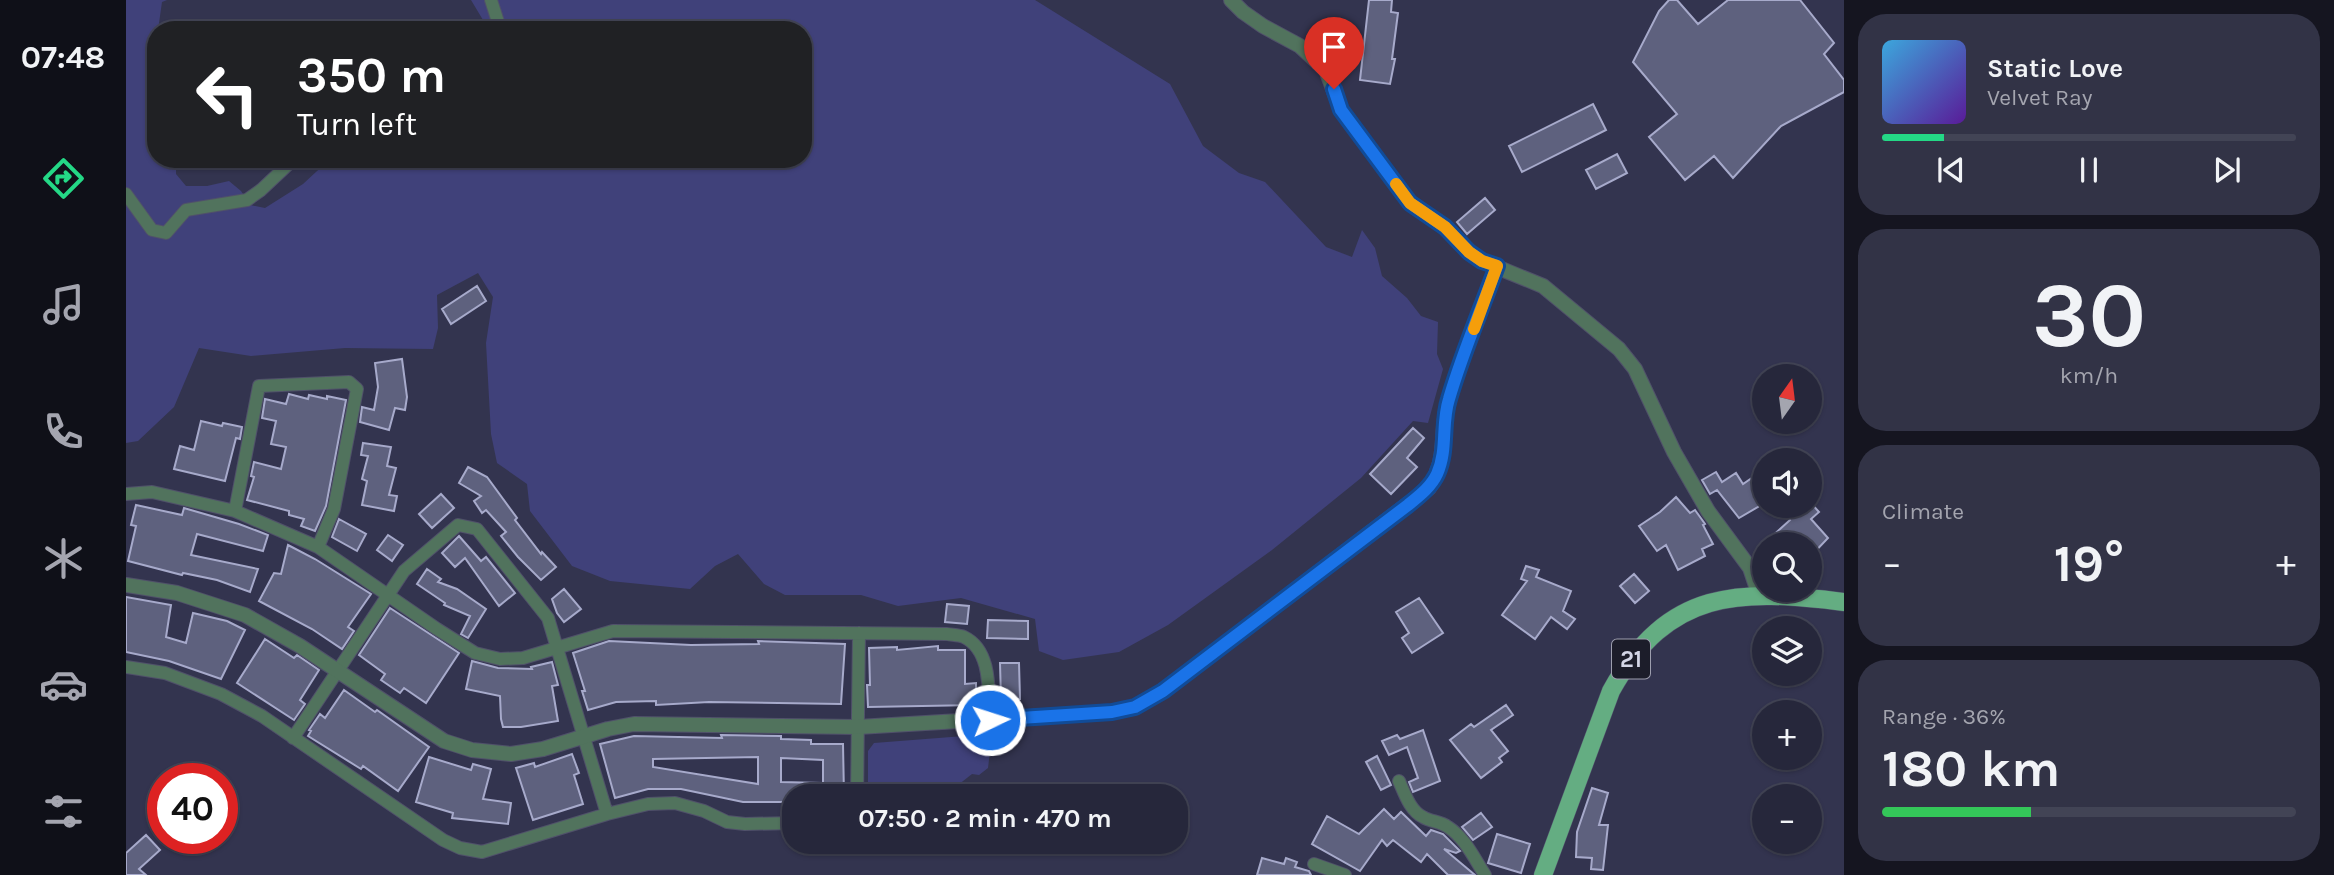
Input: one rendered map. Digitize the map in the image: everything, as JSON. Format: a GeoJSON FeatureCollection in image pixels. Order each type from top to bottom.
{"type":"FeatureCollection","features":[{"type":"Feature","properties":{"kind":"main road","name":"21"},"geometry":{"type":"LineString","coordinates":[[1543,875],[1607,701],[1624,668],[1640,646],[1669,623],[1702,606],[1729,598],[1752,596]]}},
{"type":"Feature","properties":{"kind":"main road","name":"21"},"geometry":{"type":"LineString","coordinates":[[1822,600],[1844,602]]}},
{"type":"Feature","properties":{"kind":"street"},"geometry":{"type":"LineString","coordinates":[[491,0],[498,21]]}},
{"type":"Feature","properties":{"kind":"street"},"geometry":{"type":"LineString","coordinates":[[1231,0],[1263,26],[1300,46],[1326,70],[1341,110],[1410,203],[1445,227],[1469,252],[1482,261],[1543,286],[1609,341],[1635,369],[1674,452],[1708,511],[1752,574]]}},
{"type":"Feature","properties":{"kind":"street"},"geometry":{"type":"LineString","coordinates":[[126,194],[152,230],[166,233],[186,210],[247,200],[284,168]]}},
{"type":"Feature","properties":{"kind":"street"},"geometry":{"type":"LineString","coordinates":[[126,585],[177,593],[245,615],[300,646],[444,741],[472,750],[511,754],[543,749],[634,724],[859,727],[1112,712],[1135,707],[1163,691],[1429,488],[1442,460],[1443,426],[1448,400],[1497,266]]}},
{"type":"Feature","properties":{"kind":"street"},"geometry":{"type":"LineString","coordinates":[[235,511],[259,386],[349,382],[357,389],[334,509],[318,547]]}},
{"type":"Feature","properties":{"kind":"street"},"geometry":{"type":"LineString","coordinates":[[126,494],[152,492],[235,511],[318,547],[475,653],[500,659],[523,658],[613,631],[947,634],[963,637],[976,647],[986,664],[990,720]]}},
{"type":"Feature","properties":{"kind":"street"},"geometry":{"type":"LineString","coordinates":[[293,738],[404,570],[458,525],[477,528],[548,618],[607,814]]}},
{"type":"Feature","properties":{"kind":"street"},"geometry":{"type":"LineString","coordinates":[[857,784],[859,633]]}},
{"type":"Feature","properties":{"kind":"street"},"geometry":{"type":"LineString","coordinates":[[126,667],[165,673],[221,694],[262,716],[443,840],[460,848],[482,852],[648,804],[675,803],[704,811],[727,822],[782,823]]}},
{"type":"Feature","properties":{"kind":"street"},"geometry":{"type":"LineString","coordinates":[[1399,780],[1415,811],[1449,827],[1469,849],[1485,875]]}},
{"type":"Feature","properties":{"kind":"street"},"geometry":{"type":"LineString","coordinates":[[1314,864],[1345,875]]}},
{"type":"Feature","properties":{"kind":"shaded area"},"geometry":{"type":"Polygon","coordinates":[[[126,0],[167,0],[162,2],[159,21],[147,21],[147,168],[176,168],[176,174],[186,186],[207,186],[229,181],[241,191],[250,205],[265,208],[303,184],[320,168],[812,168],[812,21],[484,21],[471,0],[1035,0],[1170,84],[1203,146],[1239,173],[1265,182],[1326,247],[1352,257],[1362,230],[1375,248],[1382,276],[1407,298],[1421,316],[1438,322],[1437,354],[1443,369],[1428,423],[1413,421],[1361,478],[1272,550],[1168,625],[1119,652],[1063,660],[1039,651],[1035,619],[961,598],[898,606],[861,595],[785,595],[764,584],[738,554],[715,566],[690,589],[610,581],[572,566],[530,511],[527,484],[497,463],[491,434],[486,343],[493,297],[478,273],[437,295],[438,328],[433,349],[345,348],[251,356],[199,348],[174,407],[138,441],[126,443],[126,0]]]}},
{"type":"Feature","properties":{"kind":"shaded area"},"geometry":{"type":"Polygon","coordinates":[[[977,735],[989,738],[991,743],[988,768],[979,775],[972,774],[959,784],[868,784],[868,751],[874,743],[977,735]]]}},
{"type":"Feature","properties":{"kind":"building"},"geometry":{"type":"Polygon","coordinates":[[[1369,0],[1392,0],[1391,12],[1398,13],[1392,59],[1395,59],[1390,84],[1360,80],[1369,0]]]}},
{"type":"Feature","properties":{"kind":"building"},"geometry":{"type":"Polygon","coordinates":[[[1669,0],[1677,0],[1698,24],[1728,0],[1800,0],[1834,43],[1824,54],[1844,80],[1844,92],[1781,126],[1733,178],[1714,156],[1685,180],[1649,137],[1677,114],[1633,62],[1659,11],[1669,0]]]}},
{"type":"Feature","properties":{"kind":"building"},"geometry":{"type":"Polygon","coordinates":[[[1593,104],[1606,130],[1522,172],[1509,146],[1593,104]]]}},
{"type":"Feature","properties":{"kind":"building"},"geometry":{"type":"Polygon","coordinates":[[[1617,154],[1627,173],[1596,189],[1586,170],[1617,154]]]}},
{"type":"Feature","properties":{"kind":"building"},"geometry":{"type":"Polygon","coordinates":[[[1485,198],[1495,210],[1467,234],[1457,222],[1485,198]]]}},
{"type":"Feature","properties":{"kind":"building"},"geometry":{"type":"Polygon","coordinates":[[[477,286],[486,301],[451,324],[442,309],[477,286]]]}},
{"type":"Feature","properties":{"kind":"building"},"geometry":{"type":"Polygon","coordinates":[[[402,359],[407,397],[405,410],[395,408],[389,430],[360,422],[362,407],[374,410],[378,387],[375,363],[402,359]]]}},
{"type":"Feature","properties":{"kind":"building"},"geometry":{"type":"Polygon","coordinates":[[[289,394],[308,399],[309,395],[346,400],[326,506],[315,531],[301,526],[304,519],[289,515],[289,511],[247,500],[254,477],[251,476],[254,462],[281,469],[286,447],[271,444],[276,421],[262,418],[265,399],[286,404],[289,394]]]}},
{"type":"Feature","properties":{"kind":"building"},"geometry":{"type":"Polygon","coordinates":[[[201,421],[242,427],[240,439],[236,438],[225,481],[174,469],[180,446],[194,450],[201,421]]]}},
{"type":"Feature","properties":{"kind":"building"},"geometry":{"type":"Polygon","coordinates":[[[1413,428],[1424,438],[1407,458],[1417,467],[1391,494],[1370,474],[1413,428]]]}},
{"type":"Feature","properties":{"kind":"building"},"geometry":{"type":"Polygon","coordinates":[[[363,443],[391,447],[387,466],[396,468],[389,495],[397,496],[394,511],[362,505],[367,481],[362,479],[368,456],[361,455],[363,443]]]}},
{"type":"Feature","properties":{"kind":"building"},"geometry":{"type":"Polygon","coordinates":[[[468,467],[487,477],[541,554],[542,552],[556,567],[541,580],[501,536],[506,532],[486,510],[482,513],[474,501],[481,496],[459,483],[468,467]]]}},
{"type":"Feature","properties":{"kind":"building"},"geometry":{"type":"Polygon","coordinates":[[[1716,472],[1722,482],[1736,473],[1743,484],[1752,478],[1752,510],[1739,518],[1717,490],[1710,494],[1702,480],[1716,472]]]}},
{"type":"Feature","properties":{"kind":"building"},"geometry":{"type":"Polygon","coordinates":[[[441,494],[454,508],[432,528],[419,514],[441,494]]]}},
{"type":"Feature","properties":{"kind":"building"},"geometry":{"type":"Polygon","coordinates":[[[1676,497],[1690,513],[1695,510],[1705,524],[1703,525],[1713,544],[1702,549],[1705,556],[1678,570],[1666,545],[1657,551],[1639,526],[1676,497]]]}},
{"type":"Feature","properties":{"kind":"building"},"geometry":{"type":"Polygon","coordinates":[[[136,505],[182,515],[184,508],[268,535],[263,551],[197,534],[191,555],[258,569],[250,592],[217,580],[183,573],[182,575],[128,561],[136,526],[131,525],[136,505]]]}},
{"type":"Feature","properties":{"kind":"building"},"geometry":{"type":"Polygon","coordinates":[[[1789,518],[1812,518],[1828,538],[1822,544],[1822,532],[1777,532],[1789,518]]]}},
{"type":"Feature","properties":{"kind":"building"},"geometry":{"type":"Polygon","coordinates":[[[339,519],[366,534],[357,551],[332,537],[339,519]]]}},
{"type":"Feature","properties":{"kind":"building"},"geometry":{"type":"Polygon","coordinates":[[[388,535],[403,545],[392,561],[377,550],[388,535]]]}},
{"type":"Feature","properties":{"kind":"building"},"geometry":{"type":"Polygon","coordinates":[[[459,536],[481,561],[486,557],[515,593],[499,606],[465,558],[455,567],[442,553],[459,536]]]}},
{"type":"Feature","properties":{"kind":"building"},"geometry":{"type":"Polygon","coordinates":[[[288,545],[371,594],[348,627],[354,631],[342,649],[312,629],[259,601],[274,573],[281,574],[288,545]]]}},
{"type":"Feature","properties":{"kind":"building"},"geometry":{"type":"Polygon","coordinates":[[[1526,566],[1539,570],[1536,577],[1571,591],[1563,611],[1575,619],[1567,629],[1551,617],[1535,639],[1502,615],[1527,581],[1521,579],[1526,566]]]}},
{"type":"Feature","properties":{"kind":"building"},"geometry":{"type":"Polygon","coordinates":[[[427,569],[441,579],[438,582],[457,589],[486,609],[468,638],[461,634],[470,616],[444,605],[445,603],[417,584],[427,569]]]}},
{"type":"Feature","properties":{"kind":"building"},"geometry":{"type":"Polygon","coordinates":[[[1634,574],[1649,591],[1635,603],[1620,586],[1634,574]]]}},
{"type":"Feature","properties":{"kind":"building"},"geometry":{"type":"Polygon","coordinates":[[[564,589],[581,609],[564,622],[552,599],[564,589]]]}},
{"type":"Feature","properties":{"kind":"building"},"geometry":{"type":"Polygon","coordinates":[[[126,597],[171,605],[166,637],[186,643],[193,613],[227,621],[245,630],[221,679],[169,661],[126,652],[126,597]]]}},
{"type":"Feature","properties":{"kind":"building"},"geometry":{"type":"Polygon","coordinates":[[[1419,598],[1443,633],[1412,653],[1402,638],[1409,633],[1396,612],[1419,598]]]}},
{"type":"Feature","properties":{"kind":"building"},"geometry":{"type":"Polygon","coordinates":[[[947,604],[969,606],[967,624],[945,622],[947,604]]]}},
{"type":"Feature","properties":{"kind":"building"},"geometry":{"type":"Polygon","coordinates":[[[390,608],[459,653],[426,703],[404,688],[400,693],[381,680],[385,674],[359,655],[390,608]]]}},
{"type":"Feature","properties":{"kind":"building"},"geometry":{"type":"Polygon","coordinates":[[[988,620],[1028,621],[1028,639],[987,638],[988,620]]]}},
{"type":"Feature","properties":{"kind":"building"},"geometry":{"type":"Polygon","coordinates":[[[265,639],[319,670],[300,700],[305,704],[294,720],[237,683],[265,639]]]}},
{"type":"Feature","properties":{"kind":"building"},"geometry":{"type":"Polygon","coordinates":[[[609,641],[691,645],[759,644],[758,641],[845,644],[841,704],[709,702],[656,705],[656,701],[616,702],[588,710],[573,653],[609,641]]]}},
{"type":"Feature","properties":{"kind":"building"},"geometry":{"type":"Polygon","coordinates":[[[938,646],[938,650],[965,650],[965,684],[976,683],[976,705],[868,707],[869,648],[897,647],[897,650],[938,646]]]}},
{"type":"Feature","properties":{"kind":"building"},"geometry":{"type":"Polygon","coordinates":[[[472,661],[498,668],[532,669],[531,667],[552,662],[558,685],[552,686],[558,721],[503,727],[500,696],[466,689],[472,661]]]}},
{"type":"Feature","properties":{"kind":"building"},"geometry":{"type":"Polygon","coordinates":[[[1000,663],[1019,663],[1020,699],[1001,699],[1000,663]]]}},
{"type":"Feature","properties":{"kind":"building"},"geometry":{"type":"Polygon","coordinates":[[[344,690],[429,747],[398,791],[363,766],[361,769],[308,736],[320,714],[325,718],[344,690]]]}},
{"type":"Feature","properties":{"kind":"building"},"geometry":{"type":"Polygon","coordinates":[[[1506,705],[1513,715],[1491,730],[1508,751],[1499,758],[1502,762],[1481,778],[1450,740],[1471,724],[1474,727],[1506,705]]]}},
{"type":"Feature","properties":{"kind":"building"},"geometry":{"type":"Polygon","coordinates":[[[1423,730],[1440,781],[1413,792],[1409,782],[1418,778],[1407,747],[1389,755],[1382,741],[1397,735],[1400,739],[1423,730]]]}},
{"type":"Feature","properties":{"kind":"building"},"geometry":{"type":"Polygon","coordinates":[[[634,736],[781,736],[781,739],[811,740],[811,744],[843,744],[844,784],[782,784],[780,802],[743,802],[681,789],[648,789],[615,798],[600,744],[634,736]],[[758,757],[653,759],[653,767],[758,784],[758,757]],[[781,758],[781,782],[823,783],[823,760],[781,758]]]}},
{"type":"Feature","properties":{"kind":"building"},"geometry":{"type":"Polygon","coordinates":[[[572,754],[579,773],[574,775],[583,804],[533,820],[516,768],[534,763],[535,767],[572,754]]]}},
{"type":"Feature","properties":{"kind":"building"},"geometry":{"type":"Polygon","coordinates":[[[1377,756],[1391,785],[1381,790],[1366,762],[1377,756]]]}},
{"type":"Feature","properties":{"kind":"building"},"geometry":{"type":"Polygon","coordinates":[[[429,757],[471,770],[473,764],[491,769],[483,799],[511,803],[508,824],[452,818],[453,813],[416,802],[429,757]]]}},
{"type":"Feature","properties":{"kind":"building"},"geometry":{"type":"Polygon","coordinates":[[[1592,788],[1608,793],[1599,825],[1608,825],[1603,870],[1591,869],[1592,858],[1576,857],[1577,832],[1592,788]]]}},
{"type":"Feature","properties":{"kind":"building"},"geometry":{"type":"Polygon","coordinates":[[[1384,809],[1394,819],[1401,812],[1426,836],[1431,830],[1443,834],[1460,851],[1456,853],[1444,849],[1475,875],[1448,875],[1427,854],[1421,862],[1393,840],[1387,846],[1382,840],[1360,871],[1312,844],[1327,816],[1359,834],[1384,809]]]}},
{"type":"Feature","properties":{"kind":"building"},"geometry":{"type":"Polygon","coordinates":[[[1481,813],[1492,827],[1473,840],[1462,827],[1481,813]]]}},
{"type":"Feature","properties":{"kind":"building"},"geometry":{"type":"Polygon","coordinates":[[[1497,834],[1530,844],[1521,873],[1488,863],[1497,834]]]}},
{"type":"Feature","properties":{"kind":"building"},"geometry":{"type":"Polygon","coordinates":[[[147,836],[147,854],[156,854],[139,869],[146,875],[126,875],[126,853],[147,836]]]}},
{"type":"Feature","properties":{"kind":"building"},"geometry":{"type":"Polygon","coordinates":[[[1262,858],[1284,864],[1286,858],[1297,862],[1295,867],[1309,871],[1311,875],[1257,875],[1262,858]]]}},
{"type":"Feature","properties":{"kind":"slow traffic"},"geometry":{"type":"LineString","coordinates":[[1396,184],[1410,203],[1445,227],[1469,252],[1482,261],[1497,266],[1474,329]]}},
{"type":"Feature","properties":{"kind":"route"},"geometry":{"type":"LineString","coordinates":[[990,720],[1112,712],[1135,707],[1163,691],[1408,505],[1429,488],[1437,475],[1442,460],[1443,426],[1448,400],[1497,266],[1482,261],[1469,252],[1445,227],[1410,203],[1341,110],[1334,89]]}}]}
